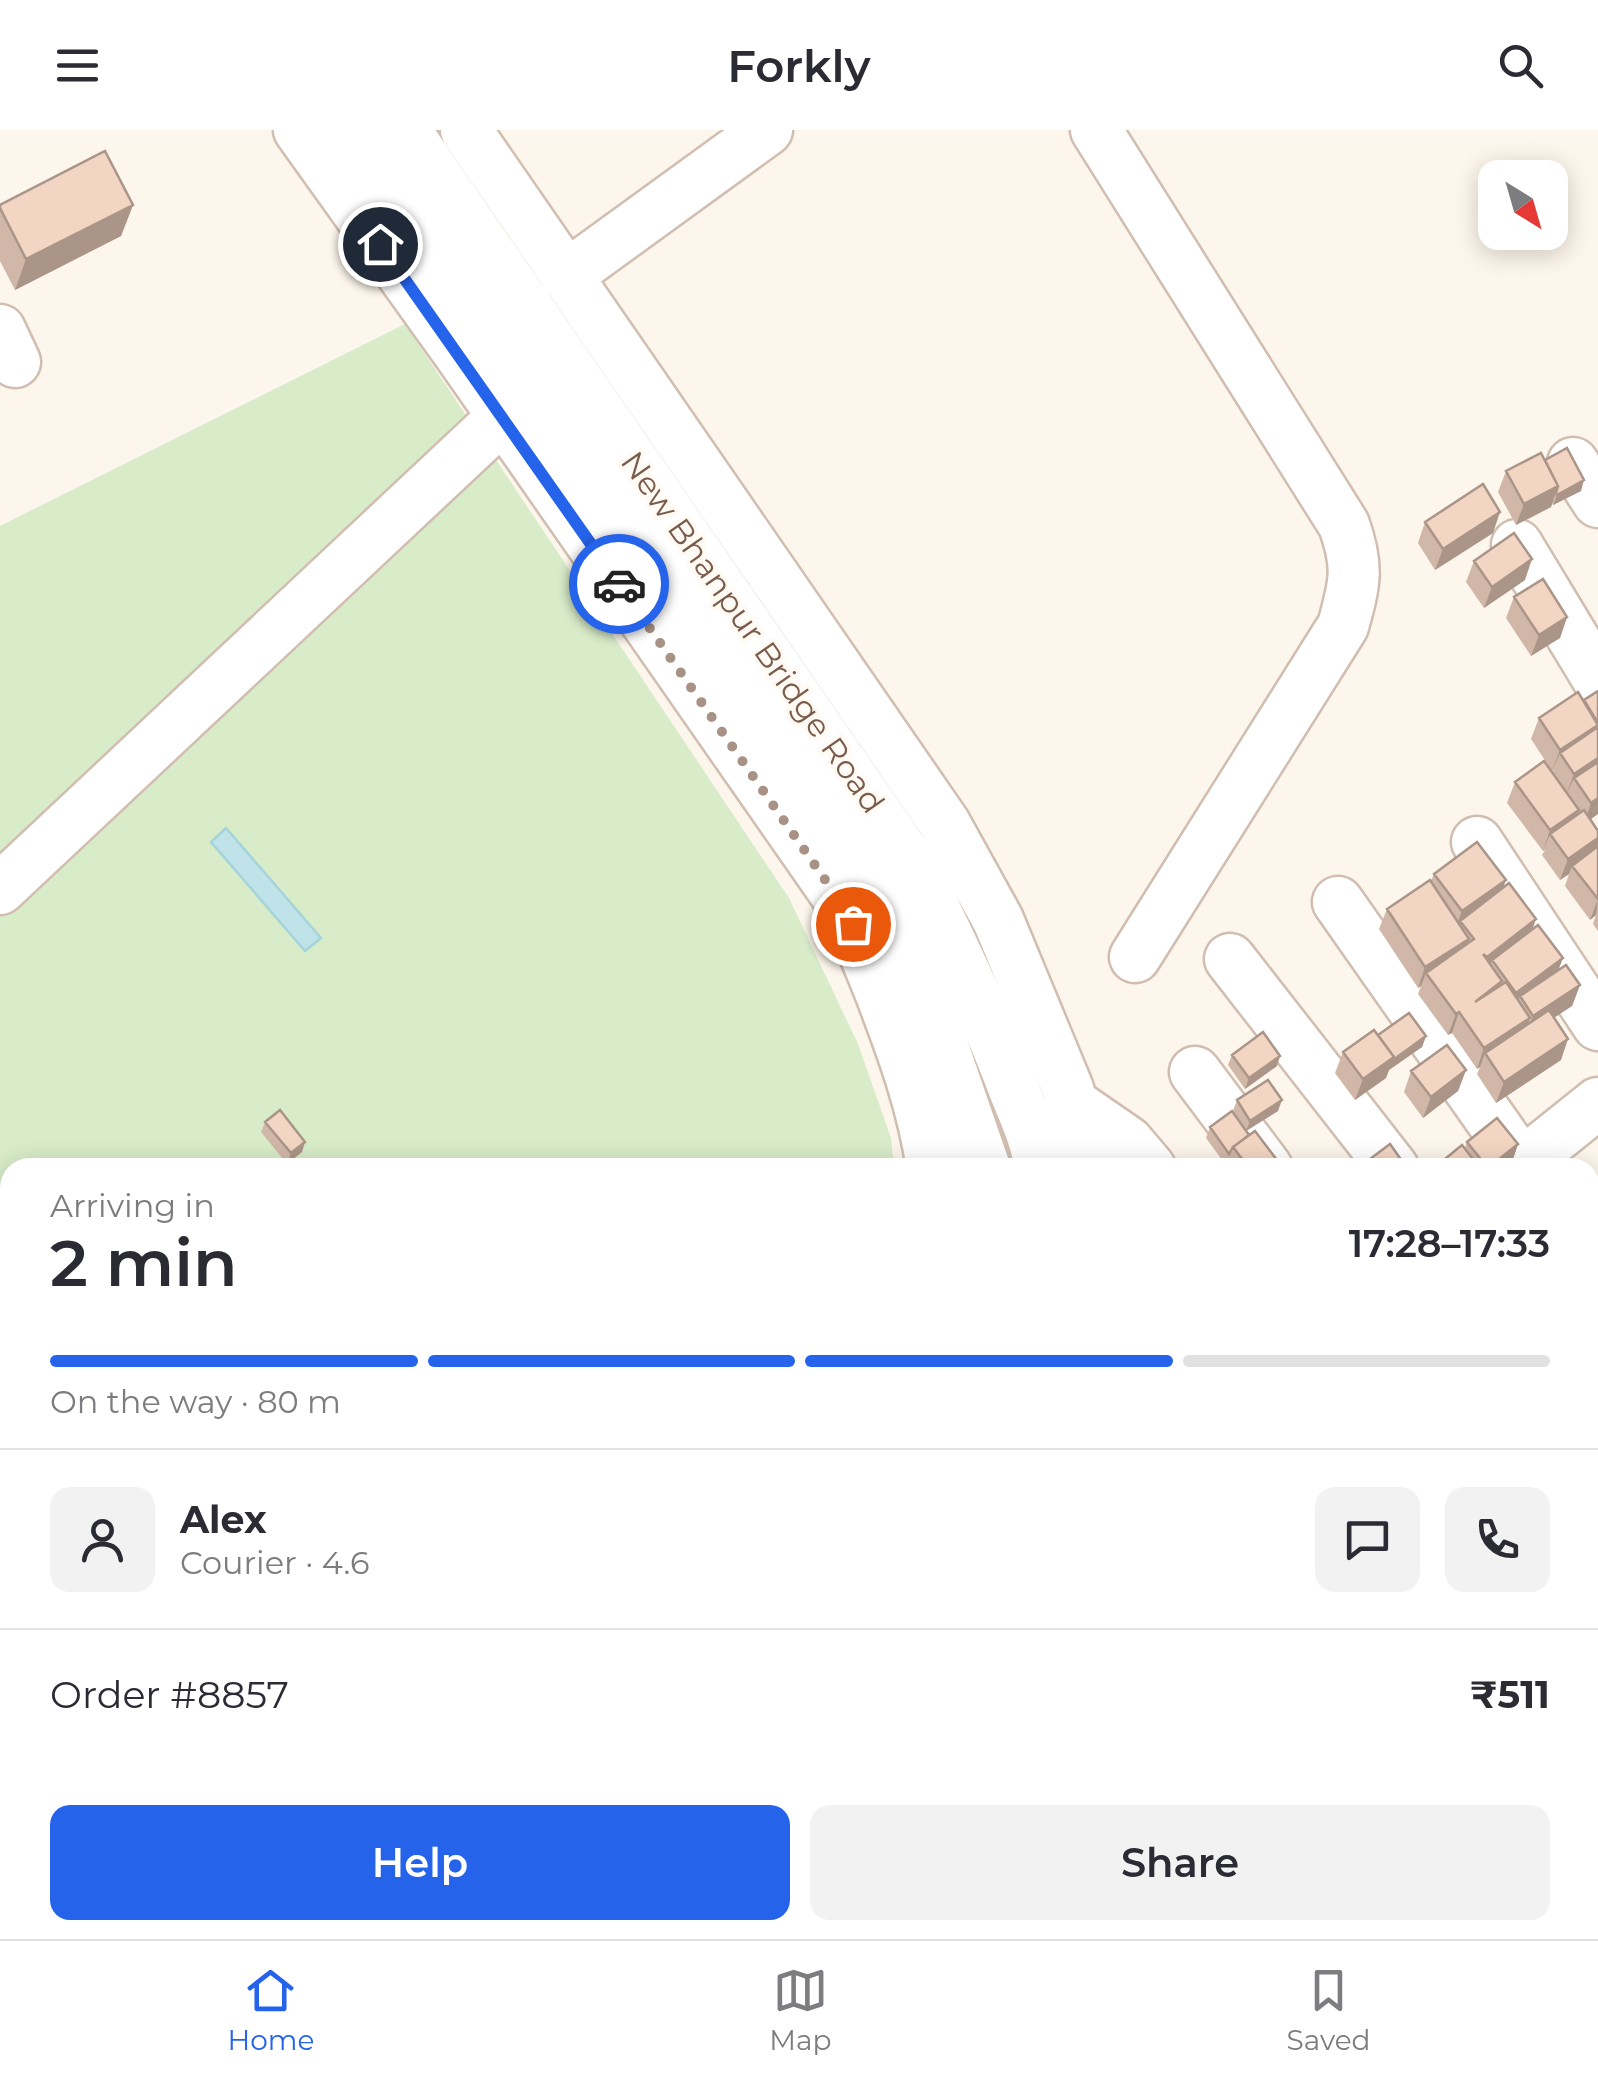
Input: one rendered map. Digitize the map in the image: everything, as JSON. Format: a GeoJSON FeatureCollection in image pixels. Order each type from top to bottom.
{"type":"FeatureCollection","features":[{"type":"Feature","properties":{"kind":"street"},"geometry":{"type":"LineString","coordinates":[[299,130],[835,894],[853,924],[920,1100],[930,1158]]}},
{"type":"Feature","properties":{"kind":"street","name":"New Bhanpur Bridge Road"},"geometry":{"type":"LineString","coordinates":[[350,130],[846,842],[883,910],[938,1032],[982,1158]]}},
{"type":"Feature","properties":{"kind":"street","name":"New Bhanpur Bridge Road"},"geometry":{"type":"LineString","coordinates":[[405,130],[915,870],[968,975],[1037,1158]]}},
{"type":"Feature","properties":{"kind":"street"},"geometry":{"type":"LineString","coordinates":[[466,130],[945,824],[998,920],[1073,1104],[1089,1158]]}},
{"type":"Feature","properties":{"kind":"street"},"geometry":{"type":"LineString","coordinates":[[566,276],[767,130]]}},
{"type":"Feature","properties":{"kind":"street"},"geometry":{"type":"LineString","coordinates":[[1096,130],[1344,525],[1355,556],[1354,590],[1343,626],[1135,957]]}},
{"type":"Feature","properties":{"kind":"street"},"geometry":{"type":"LineString","coordinates":[[0,889],[503,416]]}},
{"type":"Feature","properties":{"kind":"street"},"geometry":{"type":"LineString","coordinates":[[1517,544],[1598,679]]}},
{"type":"Feature","properties":{"kind":"street"},"geometry":{"type":"LineString","coordinates":[[1477,842],[1598,1024]]}},
{"type":"Feature","properties":{"kind":"street"},"geometry":{"type":"LineString","coordinates":[[1338,902],[1536,1158]]}},
{"type":"Feature","properties":{"kind":"street"},"geometry":{"type":"LineString","coordinates":[[1230,959],[1385,1158]]}},
{"type":"Feature","properties":{"kind":"street"},"geometry":{"type":"LineString","coordinates":[[1195,1072],[1260,1158]]}},
{"type":"Feature","properties":{"kind":"street"},"geometry":{"type":"LineString","coordinates":[[1073,1104],[1128,1142],[1142,1158]]}},
{"type":"Feature","properties":{"kind":"street"},"geometry":{"type":"LineString","coordinates":[[1540,1158],[1598,1104]]}},
{"type":"Feature","properties":{"kind":"green space"},"geometry":{"type":"Polygon","coordinates":[[[405,324],[789,898],[858,1044],[891,1138],[893,1158],[0,1158],[0,526],[405,324]]]}},
{"type":"Feature","properties":{"kind":"water"},"geometry":{"type":"Polygon","coordinates":[[[226,828],[321,938],[305,951],[211,842],[226,828]]]}},
{"type":"Feature","properties":{"kind":"building"},"geometry":{"type":"Polygon","coordinates":[[[105,151],[133,205],[26,259],[0,205],[105,151]]]}},
{"type":"Feature","properties":{"kind":"building"},"geometry":{"type":"Polygon","coordinates":[[[1567,448],[1584,480],[1557,495],[1558,486],[1545,460],[1567,448]]]}},
{"type":"Feature","properties":{"kind":"building"},"geometry":{"type":"Polygon","coordinates":[[[1541,453],[1558,486],[1524,504],[1506,471],[1541,453]]]}},
{"type":"Feature","properties":{"kind":"building"},"geometry":{"type":"Polygon","coordinates":[[[1483,484],[1500,512],[1443,549],[1425,522],[1483,484]]]}},
{"type":"Feature","properties":{"kind":"building"},"geometry":{"type":"Polygon","coordinates":[[[1514,533],[1532,559],[1492,587],[1474,561],[1514,533]]]}},
{"type":"Feature","properties":{"kind":"building"},"geometry":{"type":"Polygon","coordinates":[[[1543,579],[1567,617],[1539,635],[1514,597],[1543,579]]]}},
{"type":"Feature","properties":{"kind":"building"},"geometry":{"type":"Polygon","coordinates":[[[1598,691],[1598,723],[1584,700],[1598,691]]]}},
{"type":"Feature","properties":{"kind":"building"},"geometry":{"type":"Polygon","coordinates":[[[1578,692],[1598,725],[1560,750],[1539,718],[1578,692]]]}},
{"type":"Feature","properties":{"kind":"building"},"geometry":{"type":"Polygon","coordinates":[[[1598,727],[1598,758],[1574,774],[1560,753],[1598,727]]]}},
{"type":"Feature","properties":{"kind":"building"},"geometry":{"type":"Polygon","coordinates":[[[1544,761],[1579,810],[1550,830],[1515,782],[1544,761]]]}},
{"type":"Feature","properties":{"kind":"building"},"geometry":{"type":"Polygon","coordinates":[[[1598,762],[1598,798],[1591,803],[1574,778],[1598,762]]]}},
{"type":"Feature","properties":{"kind":"building"},"geometry":{"type":"Polygon","coordinates":[[[1584,810],[1598,831],[1598,838],[1568,859],[1550,834],[1584,810]]]}},
{"type":"Feature","properties":{"kind":"building"},"geometry":{"type":"Polygon","coordinates":[[[1477,842],[1506,880],[1462,911],[1434,874],[1477,842]]]}},
{"type":"Feature","properties":{"kind":"building"},"geometry":{"type":"Polygon","coordinates":[[[1598,846],[1598,899],[1572,866],[1598,846]]]}},
{"type":"Feature","properties":{"kind":"building"},"geometry":{"type":"Polygon","coordinates":[[[1430,880],[1469,939],[1425,967],[1387,909],[1430,880]]]}},
{"type":"Feature","properties":{"kind":"building"},"geometry":{"type":"Polygon","coordinates":[[[1509,883],[1536,919],[1487,957],[1483,954],[1502,981],[1475,1002],[1506,982],[1530,1018],[1484,1048],[1426,973],[1474,939],[1460,921],[1509,883]]]}},
{"type":"Feature","properties":{"kind":"building"},"geometry":{"type":"Polygon","coordinates":[[[1538,925],[1563,958],[1516,993],[1492,960],[1538,925]]]}},
{"type":"Feature","properties":{"kind":"building"},"geometry":{"type":"Polygon","coordinates":[[[1566,965],[1580,985],[1533,1016],[1520,996],[1566,965]]]}},
{"type":"Feature","properties":{"kind":"building"},"geometry":{"type":"Polygon","coordinates":[[[1549,1010],[1568,1039],[1504,1082],[1485,1053],[1549,1010]]]}},
{"type":"Feature","properties":{"kind":"building"},"geometry":{"type":"Polygon","coordinates":[[[1409,1013],[1426,1036],[1393,1060],[1378,1035],[1409,1013]]]}},
{"type":"Feature","properties":{"kind":"building"},"geometry":{"type":"Polygon","coordinates":[[[1374,1030],[1394,1057],[1363,1079],[1343,1052],[1374,1030]]]}},
{"type":"Feature","properties":{"kind":"building"},"geometry":{"type":"Polygon","coordinates":[[[1263,1032],[1280,1056],[1249,1078],[1232,1055],[1263,1032]]]}},
{"type":"Feature","properties":{"kind":"building"},"geometry":{"type":"Polygon","coordinates":[[[1447,1045],[1466,1070],[1431,1097],[1411,1071],[1447,1045]]]}},
{"type":"Feature","properties":{"kind":"building"},"geometry":{"type":"Polygon","coordinates":[[[1268,1080],[1282,1100],[1250,1121],[1237,1100],[1268,1080]]]}},
{"type":"Feature","properties":{"kind":"building"},"geometry":{"type":"Polygon","coordinates":[[[280,1110],[305,1142],[291,1153],[265,1122],[280,1110]]]}},
{"type":"Feature","properties":{"kind":"building"},"geometry":{"type":"Polygon","coordinates":[[[1232,1111],[1249,1135],[1229,1154],[1210,1127],[1232,1111]]]}},
{"type":"Feature","properties":{"kind":"building"},"geometry":{"type":"Polygon","coordinates":[[[1497,1118],[1518,1144],[1500,1158],[1480,1158],[1467,1142],[1497,1118]]]}},
{"type":"Feature","properties":{"kind":"building"},"geometry":{"type":"Polygon","coordinates":[[[1255,1131],[1275,1158],[1241,1158],[1233,1147],[1255,1131]]]}},
{"type":"Feature","properties":{"kind":"building"},"geometry":{"type":"Polygon","coordinates":[[[1390,1144],[1400,1158],[1371,1158],[1390,1144]]]}},
{"type":"Feature","properties":{"kind":"building"},"geometry":{"type":"Polygon","coordinates":[[[1462,1145],[1472,1158],[1446,1158],[1462,1145]]]}},
{"type":"Feature","properties":{"kind":"way so far"},"geometry":{"type":"LineString","coordinates":[[619,584],[853,924]]}},
{"type":"Feature","properties":{"kind":"route"},"geometry":{"type":"LineString","coordinates":[[380,244],[619,584]]}}]}
